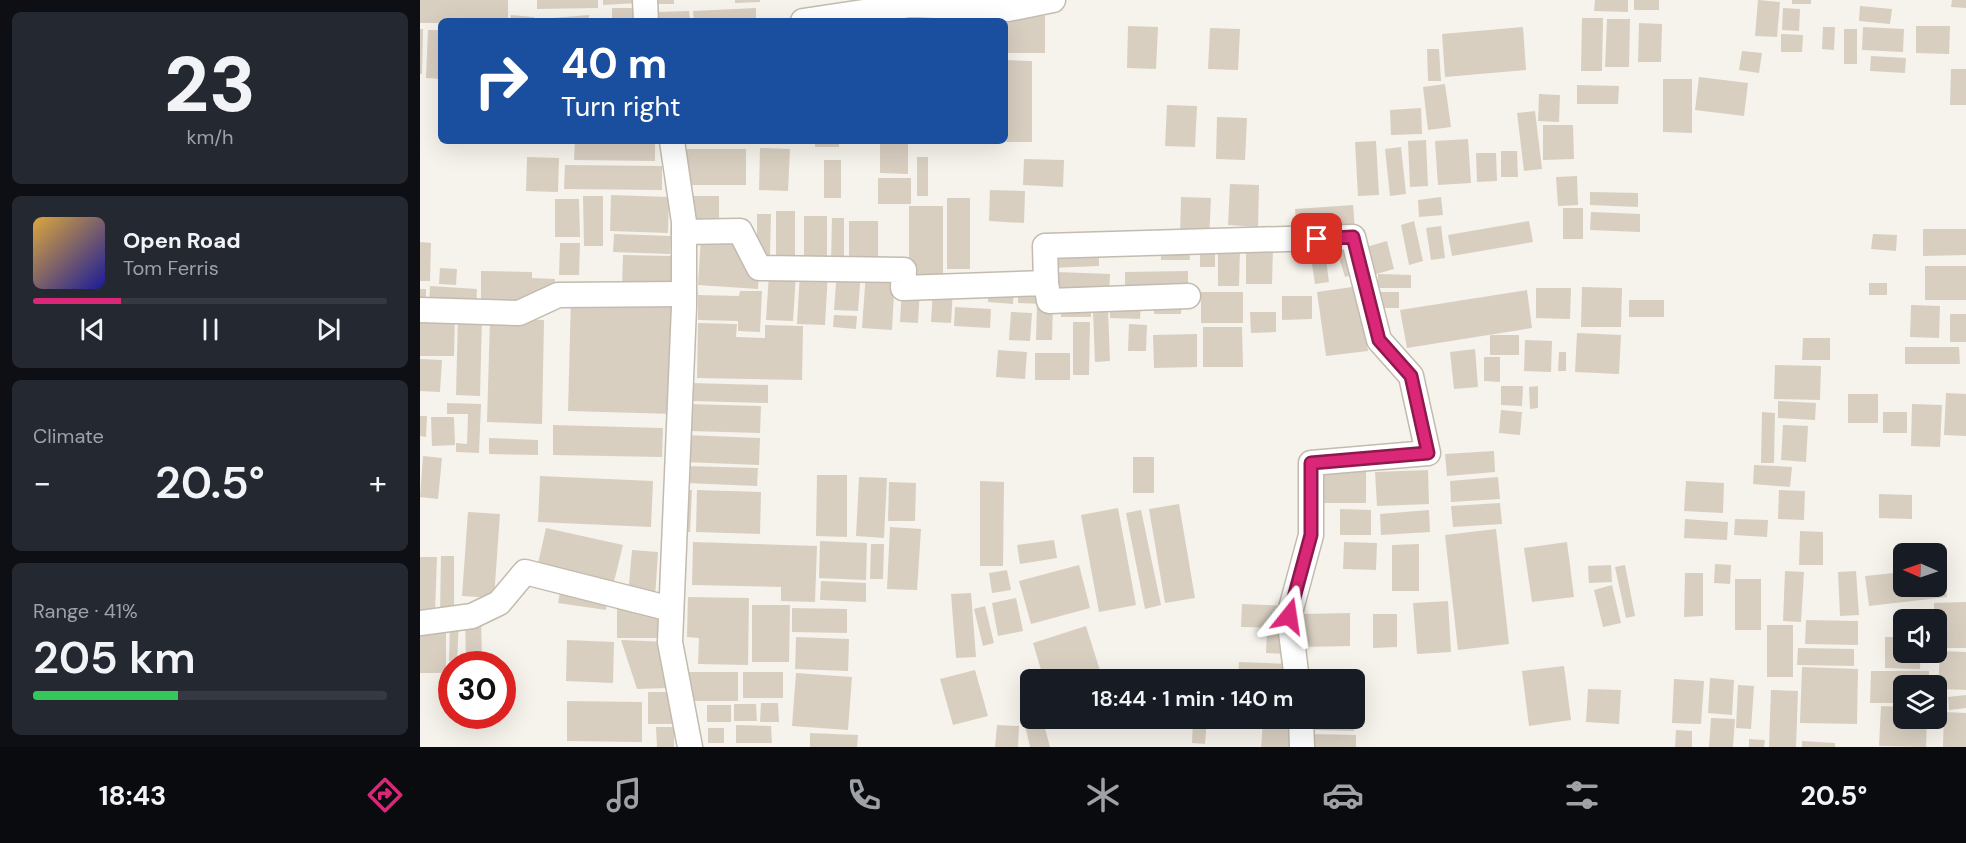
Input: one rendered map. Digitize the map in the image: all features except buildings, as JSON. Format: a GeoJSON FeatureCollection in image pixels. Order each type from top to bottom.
{"type":"FeatureCollection","features":[{"type":"Feature","properties":{"kind":"street"},"geometry":{"type":"LineString","coordinates":[[645,0],[646,18]]}},
{"type":"Feature","properties":{"kind":"street"},"geometry":{"type":"LineString","coordinates":[[823,18],[911,5],[1008,9],[1053,0]]}},
{"type":"Feature","properties":{"kind":"street"},"geometry":{"type":"LineString","coordinates":[[672,144],[684,232],[684,294],[670,642],[690,747]]}},
{"type":"Feature","properties":{"kind":"street"},"geometry":{"type":"LineString","coordinates":[[684,232],[740,231],[759,268],[904,270],[903,288],[1046,284]]}},
{"type":"Feature","properties":{"kind":"street"},"geometry":{"type":"LineString","coordinates":[[1188,296],[1049,302],[1045,246],[1353,237],[1379,340],[1411,376],[1428,453],[1311,463],[1311,535],[1289,616],[1296,669]]}},
{"type":"Feature","properties":{"kind":"street"},"geometry":{"type":"LineString","coordinates":[[420,310],[519,314],[558,295],[684,294]]}},
{"type":"Feature","properties":{"kind":"street"},"geometry":{"type":"LineString","coordinates":[[420,623],[472,616],[499,603],[525,572],[671,609]]}},
{"type":"Feature","properties":{"kind":"street"},"geometry":{"type":"LineString","coordinates":[[1301,729],[1302,747]]}},
{"type":"Feature","properties":{"kind":"route"},"geometry":{"type":"LineString","coordinates":[[1289,616],[1311,535],[1311,463],[1428,453],[1411,376],[1379,340],[1353,237],[1317,239]]}}]}
